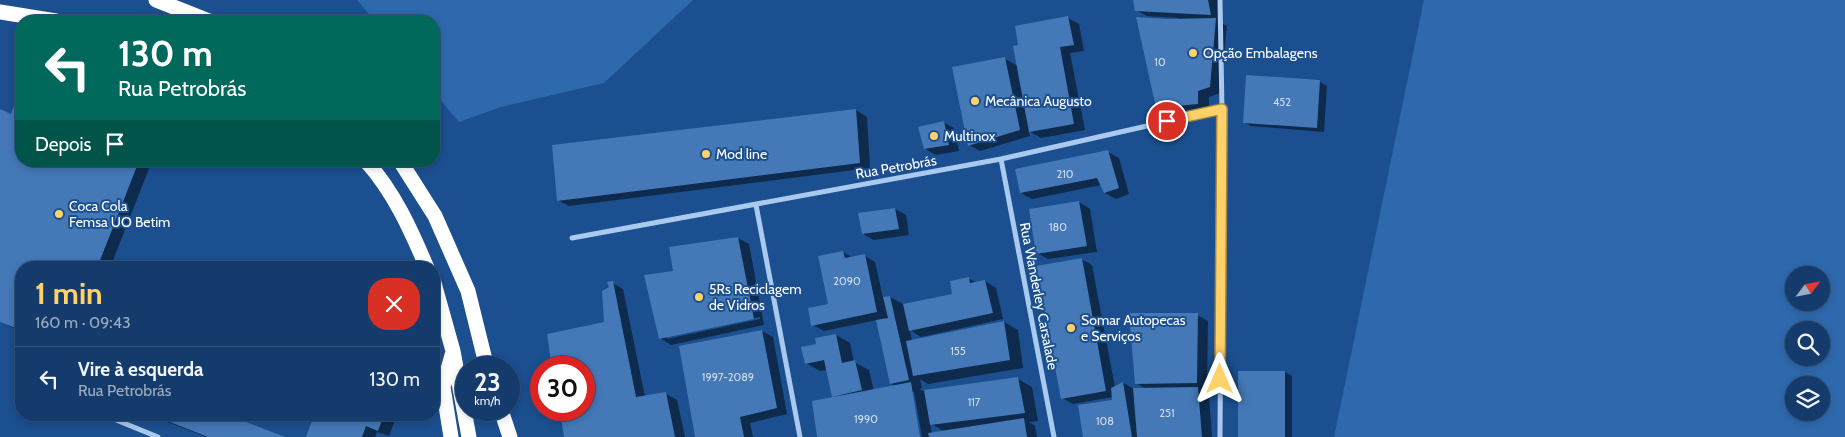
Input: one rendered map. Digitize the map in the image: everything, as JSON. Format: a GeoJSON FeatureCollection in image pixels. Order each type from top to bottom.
{"type":"FeatureCollection","features":[{"type":"Feature","properties":{"kind":"highway"},"geometry":{"type":"LineString","coordinates":[[156,0],[193,15]]}},
{"type":"Feature","properties":{"kind":"highway"},"geometry":{"type":"LineString","coordinates":[[0,12],[19,15]]}},
{"type":"Feature","properties":{"kind":"highway"},"geometry":{"type":"LineString","coordinates":[[372,167],[378,174],[410,227],[424,261]]}},
{"type":"Feature","properties":{"kind":"highway"},"geometry":{"type":"LineString","coordinates":[[404,167],[435,216],[468,291],[484,356]]}},
{"type":"Feature","properties":{"kind":"highway"},"geometry":{"type":"LineString","coordinates":[[440,304],[453,351],[469,437]]}},
{"type":"Feature","properties":{"kind":"highway"},"geometry":{"type":"LineString","coordinates":[[451,437],[443,386],[453,351]]}},
{"type":"Feature","properties":{"kind":"highway"},"geometry":{"type":"LineString","coordinates":[[500,421],[502,437]]}},
{"type":"Feature","properties":{"kind":"highway"},"geometry":{"type":"LineString","coordinates":[[503,421],[510,437]]}},
{"type":"Feature","properties":{"kind":"street"},"geometry":{"type":"LineString","coordinates":[[1220,0],[1222,109],[1220,437]]}},
{"type":"Feature","properties":{"kind":"street","name":"Rua Petrobrás"},"geometry":{"type":"LineString","coordinates":[[572,238],[1002,159],[1222,109]]}},
{"type":"Feature","properties":{"kind":"street","name":"Rua Wanderley Carsalade"},"geometry":{"type":"LineString","coordinates":[[1002,159],[1054,437]]}},
{"type":"Feature","properties":{"kind":"street"},"geometry":{"type":"LineString","coordinates":[[756,204],[800,437]]}},
{"type":"Feature","properties":{"kind":"street"},"geometry":{"type":"LineString","coordinates":[[119,421],[158,437]]}},
{"type":"Feature","properties":{"kind":"shaded area"},"geometry":{"type":"Polygon","coordinates":[[[357,0],[693,0],[604,83],[501,107],[459,122],[440,99],[440,15],[370,15],[357,0]]]}},
{"type":"Feature","properties":{"kind":"shaded area"},"geometry":{"type":"Polygon","coordinates":[[[1424,0],[1845,0],[1845,437],[1334,437],[1424,0]]]}},
{"type":"Feature","properties":{"kind":"building"},"geometry":{"type":"Polygon","coordinates":[[[1133,0],[1208,0],[1211,15],[1135,11],[1133,0]]]}},
{"type":"Feature","properties":{"kind":"building"},"geometry":{"type":"Polygon","coordinates":[[[1068,16],[1074,45],[1060,47],[1074,124],[1029,132],[1013,46],[1018,45],[1015,26],[1068,16]]]}},
{"type":"Feature","properties":{"kind":"building"},"geometry":{"type":"Polygon","coordinates":[[[1136,17],[1167,19],[1216,18],[1210,87],[1198,91],[1198,104],[1156,108],[1136,17]]]}},
{"type":"Feature","properties":{"kind":"building"},"geometry":{"type":"Polygon","coordinates":[[[1005,57],[1020,130],[968,146],[952,67],[1005,57]]]}},
{"type":"Feature","properties":{"kind":"building"},"geometry":{"type":"Polygon","coordinates":[[[1246,75],[1320,80],[1317,128],[1243,123],[1246,75]]]}},
{"type":"Feature","properties":{"kind":"building","name":"Coca Cola Femsa UO Betim"},"geometry":{"type":"Polygon","coordinates":[[[15,104],[15,167],[137,167],[100,261],[15,261],[15,328],[0,322],[0,109],[11,114],[15,104]]]}},
{"type":"Feature","properties":{"kind":"building","name":"Mod line"},"geometry":{"type":"Polygon","coordinates":[[[856,109],[860,163],[557,201],[552,145],[856,109]]]}},
{"type":"Feature","properties":{"kind":"building","name":"Multinox"},"geometry":{"type":"Polygon","coordinates":[[[944,121],[949,145],[924,149],[918,127],[944,121]]]}},
{"type":"Feature","properties":{"kind":"building"},"geometry":{"type":"Polygon","coordinates":[[[1108,150],[1119,188],[1104,193],[1097,178],[1020,193],[1015,169],[1108,150]]]}},
{"type":"Feature","properties":{"kind":"building"},"geometry":{"type":"Polygon","coordinates":[[[1079,201],[1087,246],[1036,254],[1029,209],[1079,201]]]}},
{"type":"Feature","properties":{"kind":"building"},"geometry":{"type":"Polygon","coordinates":[[[895,208],[899,229],[862,234],[858,213],[895,208]]]}},
{"type":"Feature","properties":{"kind":"building","name":"5Rs Reciclagem de Vidros"},"geometry":{"type":"Polygon","coordinates":[[[738,237],[754,319],[659,339],[644,275],[673,271],[669,247],[738,237]]]}},
{"type":"Feature","properties":{"kind":"building"},"geometry":{"type":"Polygon","coordinates":[[[843,251],[845,258],[865,254],[877,312],[811,326],[808,308],[828,304],[818,256],[843,251]]]}},
{"type":"Feature","properties":{"kind":"building","name":"Somar Autopecas e Serviços"},"geometry":{"type":"Polygon","coordinates":[[[1082,258],[1106,391],[1061,399],[1036,266],[1082,258]]]}},
{"type":"Feature","properties":{"kind":"building"},"geometry":{"type":"Polygon","coordinates":[[[969,277],[970,283],[985,280],[993,313],[909,331],[903,304],[952,294],[950,281],[969,277]]]}},
{"type":"Feature","properties":{"kind":"building"},"geometry":{"type":"Polygon","coordinates":[[[613,281],[636,397],[666,392],[675,437],[564,437],[562,421],[595,421],[595,356],[550,356],[547,334],[604,322],[602,291],[609,287],[607,282],[613,281]]]}},
{"type":"Feature","properties":{"kind":"building"},"geometry":{"type":"Polygon","coordinates":[[[890,296],[909,380],[890,384],[876,320],[888,318],[883,297],[890,296]]]}},
{"type":"Feature","properties":{"kind":"building"},"geometry":{"type":"Polygon","coordinates":[[[1129,313],[1198,313],[1197,383],[1135,384],[1129,313]]]}},
{"type":"Feature","properties":{"kind":"building"},"geometry":{"type":"Polygon","coordinates":[[[1004,321],[1010,360],[913,376],[906,341],[1004,321]]]}},
{"type":"Feature","properties":{"kind":"building"},"geometry":{"type":"Polygon","coordinates":[[[762,330],[777,408],[740,417],[744,437],[695,437],[679,346],[762,330]]]}},
{"type":"Feature","properties":{"kind":"building"},"geometry":{"type":"Polygon","coordinates":[[[836,334],[842,363],[855,360],[862,390],[832,397],[824,360],[805,364],[801,347],[816,344],[815,338],[836,334]]]}},
{"type":"Feature","properties":{"kind":"building"},"geometry":{"type":"Polygon","coordinates":[[[1238,371],[1285,371],[1285,437],[1238,437],[1238,371]]]}},
{"type":"Feature","properties":{"kind":"building"},"geometry":{"type":"Polygon","coordinates":[[[1018,377],[1025,413],[930,425],[924,390],[1018,377]]]}},
{"type":"Feature","properties":{"kind":"building"},"geometry":{"type":"Polygon","coordinates":[[[911,382],[920,437],[817,437],[812,401],[911,382]]]}},
{"type":"Feature","properties":{"kind":"building"},"geometry":{"type":"Polygon","coordinates":[[[1123,382],[1132,437],[1083,437],[1078,405],[1112,400],[1111,388],[1123,382]]]}},
{"type":"Feature","properties":{"kind":"building"},"geometry":{"type":"Polygon","coordinates":[[[1198,387],[1202,437],[1137,437],[1133,388],[1198,387]]]}},
{"type":"Feature","properties":{"kind":"building"},"geometry":{"type":"Polygon","coordinates":[[[1024,418],[1027,437],[929,437],[928,433],[1024,418]]]}},
{"type":"Feature","properties":{"kind":"building"},"geometry":{"type":"Polygon","coordinates":[[[167,421],[244,421],[285,437],[208,437],[167,421]]]}},
{"type":"Feature","properties":{"kind":"building"},"geometry":{"type":"Polygon","coordinates":[[[312,421],[382,421],[378,431],[366,426],[362,437],[306,437],[312,421]]]}},
{"type":"Feature","properties":{"kind":"place","name":"Opção Embalagens"},"geometry":{"type":"Point","coordinates":[1193,53]}},
{"type":"Feature","properties":{"kind":"place","name":"Mecânica Augusto"},"geometry":{"type":"Point","coordinates":[975,101]}},
{"type":"Feature","properties":{"kind":"place","name":"Multinox"},"geometry":{"type":"Point","coordinates":[934,136]}},
{"type":"Feature","properties":{"kind":"place","name":"Mod line"},"geometry":{"type":"Point","coordinates":[706,154]}},
{"type":"Feature","properties":{"kind":"place","name":"Coca Cola Femsa UO Betim"},"geometry":{"type":"Point","coordinates":[59,214]}},
{"type":"Feature","properties":{"kind":"place","name":"5Rs Reciclagem de Vidros"},"geometry":{"type":"Point","coordinates":[699,297]}},
{"type":"Feature","properties":{"kind":"place","name":"Somar Autopecas e Serviços"},"geometry":{"type":"Point","coordinates":[1071,328]}},
{"type":"Feature","properties":{"kind":"route"},"geometry":{"type":"LineString","coordinates":[[1167,121],[1222,109],[1220,379]]}}]}
